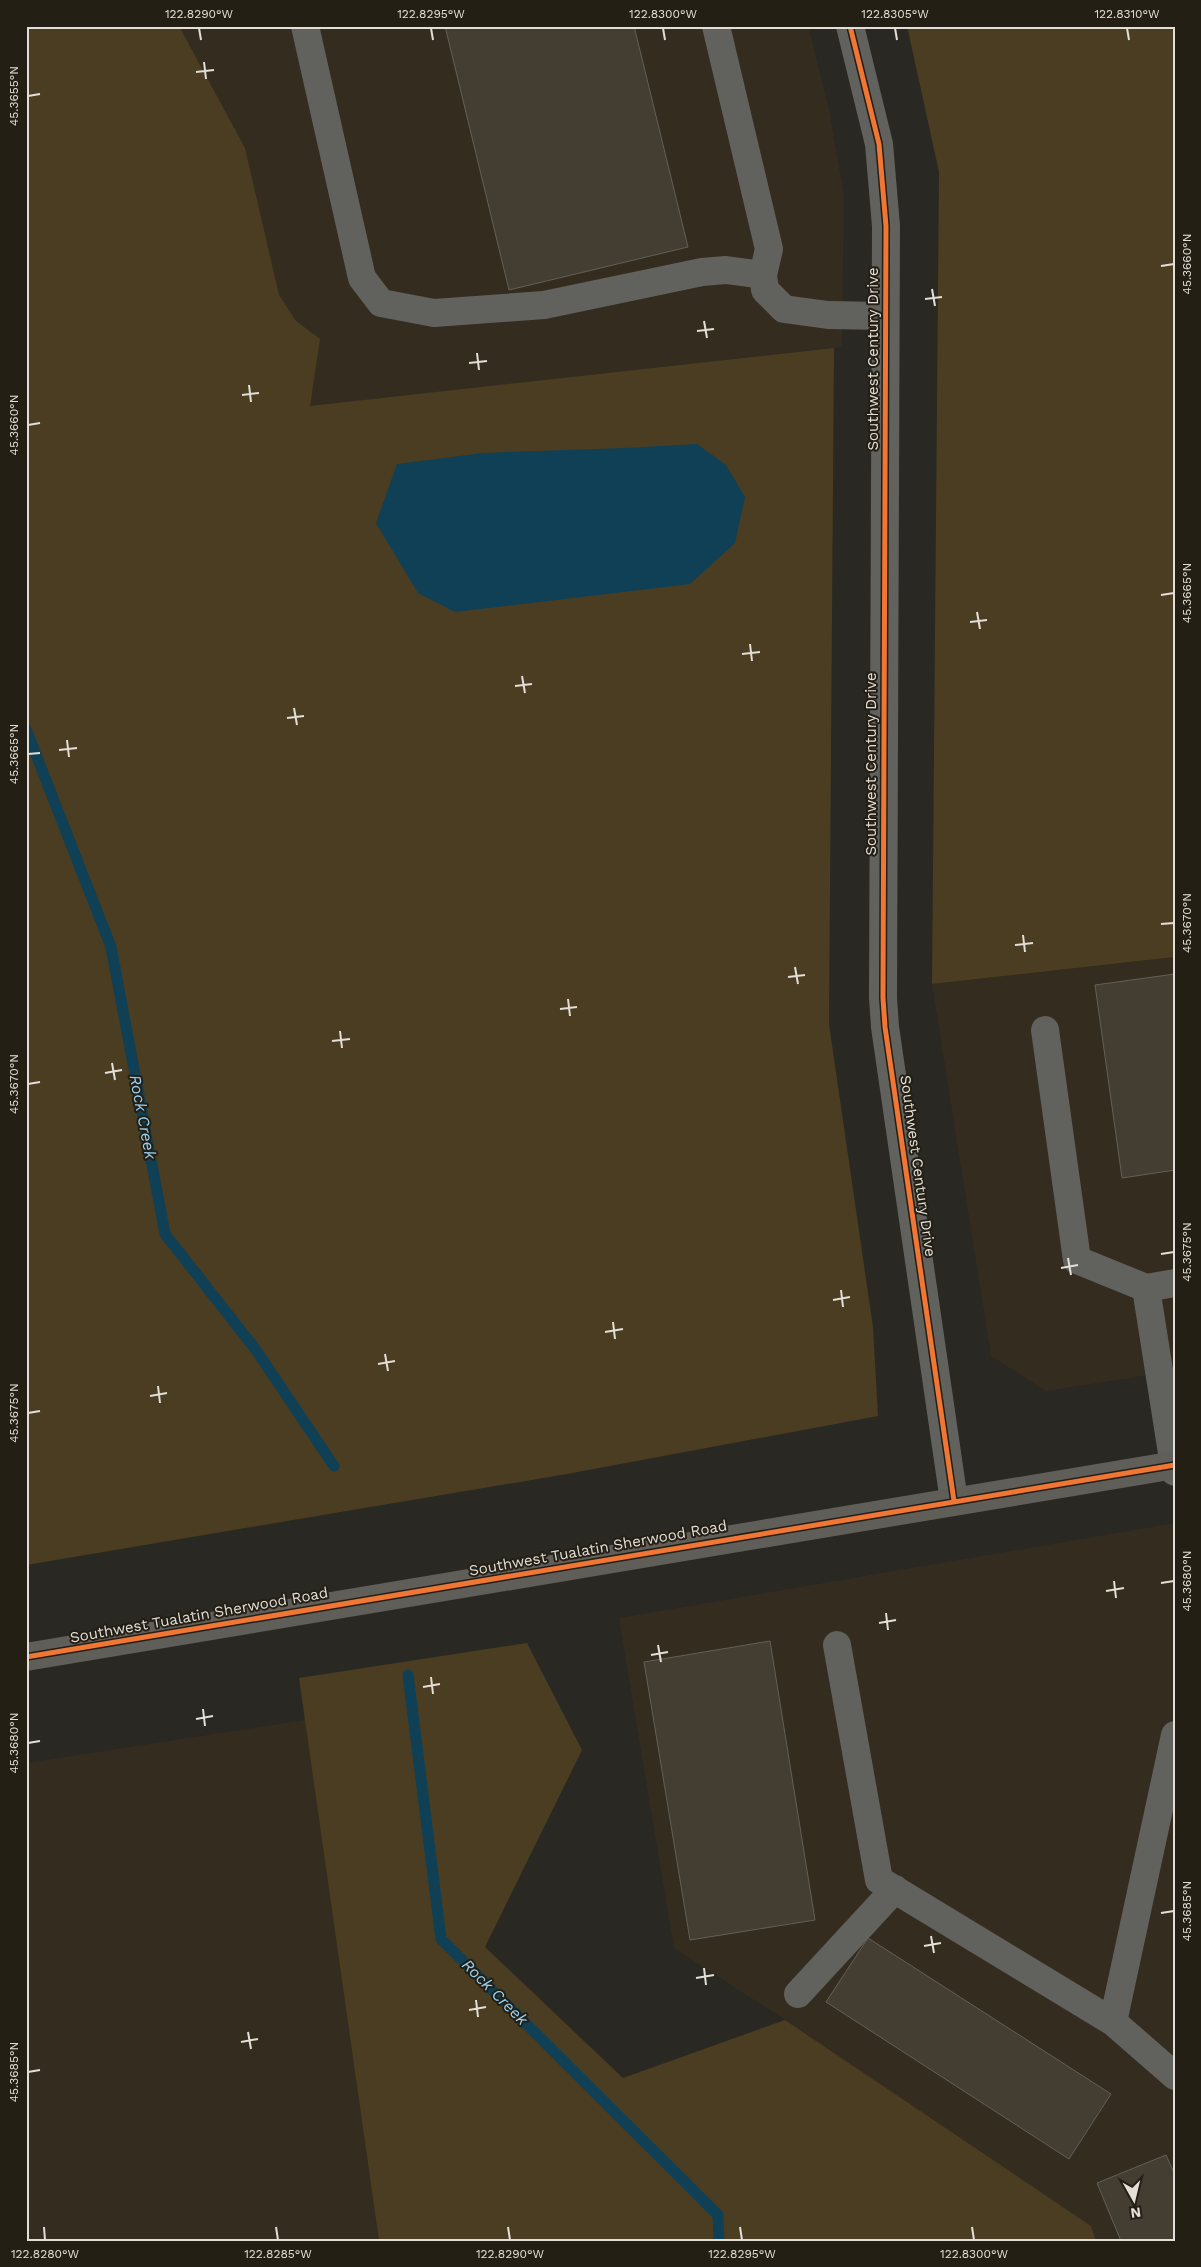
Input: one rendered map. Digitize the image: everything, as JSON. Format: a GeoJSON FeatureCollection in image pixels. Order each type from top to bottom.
{"type":"FeatureCollection","features":[{"type":"Feature","properties":{"kind":"highway","name":"Southwest Tualatin Sherwood Road"},"geometry":{"type":"LineString","coordinates":[[26,1657],[954,1501],[1174,1467]]}},
{"type":"Feature","properties":{"kind":"street"},"geometry":{"type":"LineString","coordinates":[[305,26],[362,278],[380,303],[443,313],[544,305],[702,272],[726,270],[763,275]]}},
{"type":"Feature","properties":{"kind":"street"},"geometry":{"type":"LineString","coordinates":[[716,26],[769,249],[763,275],[764,290],[784,309],[828,315],[885,316]]}},
{"type":"Feature","properties":{"kind":"street","name":"Southwest Century Drive"},"geometry":{"type":"LineString","coordinates":[[850,26],[879,144],[886,226],[883,998],[885,1027],[954,1501]]}},
{"type":"Feature","properties":{"kind":"street"},"geometry":{"type":"LineString","coordinates":[[1044,1030],[1077,1260],[1146,1288],[1175,1283]]}},
{"type":"Feature","properties":{"kind":"street"},"geometry":{"type":"LineString","coordinates":[[1146,1288],[1174,1467]]}},
{"type":"Feature","properties":{"kind":"street"},"geometry":{"type":"LineString","coordinates":[[836,1645],[879,1880],[1113,2022],[1175,2076]]}},
{"type":"Feature","properties":{"kind":"street"},"geometry":{"type":"LineString","coordinates":[[1113,2022],[1175,1735]]}},
{"type":"Feature","properties":{"kind":"street"},"geometry":{"type":"LineString","coordinates":[[798,1994],[895,1889]]}},
{"type":"Feature","properties":{"kind":"shaded area"},"geometry":{"type":"Polygon","coordinates":[[[26,26],[179,26],[245,148],[279,295],[296,321],[320,339],[310,406],[834,348],[829,1024],[873,1327],[878,1416],[567,1474],[26,1565],[26,26]]]}},
{"type":"Feature","properties":{"kind":"shaded area"},"geometry":{"type":"Polygon","coordinates":[[[135,26],[808,26],[829,110],[844,195],[842,347],[242,416],[135,26]]]}},
{"type":"Feature","properties":{"kind":"shaded area"},"geometry":{"type":"Polygon","coordinates":[[[907,26],[1175,26],[1175,957],[932,984],[939,172],[907,26]]]}},
{"type":"Feature","properties":{"kind":"shaded area"},"geometry":{"type":"Polygon","coordinates":[[[1175,957],[1175,1371],[1046,1391],[991,1356],[932,984],[1175,957]]]}},
{"type":"Feature","properties":{"kind":"shaded area"},"geometry":{"type":"Polygon","coordinates":[[[1175,1523],[1175,2241],[1096,2241],[1090,2226],[785,2020],[674,1948],[619,1618],[1175,1523]]]}},
{"type":"Feature","properties":{"kind":"shaded area"},"geometry":{"type":"Polygon","coordinates":[[[527,1643],[582,1750],[485,1947],[623,2078],[785,2020],[1091,2226],[1096,2241],[379,2241],[299,1678],[527,1643]]]}},
{"type":"Feature","properties":{"kind":"shaded area"},"geometry":{"type":"Polygon","coordinates":[[[305,1720],[379,2241],[26,2241],[26,1763],[305,1720]]]}},
{"type":"Feature","properties":{"kind":"water"},"geometry":{"type":"Polygon","coordinates":[[[697,444],[726,465],[745,497],[735,543],[690,584],[455,612],[418,593],[376,523],[397,464],[483,453],[697,444]]]}},
{"type":"Feature","properties":{"kind":"building"},"geometry":{"type":"Polygon","coordinates":[[[445,26],[634,26],[688,247],[509,290],[445,26]]]}},
{"type":"Feature","properties":{"kind":"building"},"geometry":{"type":"Polygon","coordinates":[[[1175,974],[1175,1170],[1122,1178],[1095,985],[1175,974]]]}},
{"type":"Feature","properties":{"kind":"building"},"geometry":{"type":"Polygon","coordinates":[[[770,1641],[815,1920],[690,1940],[644,1662],[770,1641]]]}},
{"type":"Feature","properties":{"kind":"building"},"geometry":{"type":"Polygon","coordinates":[[[868,1938],[1111,2094],[1069,2159],[826,2002],[868,1938]]]}},
{"type":"Feature","properties":{"kind":"building"},"geometry":{"type":"Polygon","coordinates":[[[1166,2155],[1175,2175],[1175,2241],[1121,2241],[1097,2183],[1166,2155]]]}},
{"type":"Feature","properties":{"kind":"waterway","name":"Rock Creek"},"geometry":{"type":"LineString","coordinates":[[26,729],[111,947],[165,1234],[256,1350],[334,1466]]}},
{"type":"Feature","properties":{"kind":"waterway","name":"Rock Creek"},"geometry":{"type":"LineString","coordinates":[[408,1675],[441,1939],[718,2215],[719,2241]]}},
{"type":"Feature","properties":{"kind":"cycle path"},"geometry":{"type":"LineString","coordinates":[[850,26],[879,144],[886,226],[883,998],[885,1027],[954,1501]]}},
{"type":"Feature","properties":{"kind":"cycle path"},"geometry":{"type":"LineString","coordinates":[[26,1657],[1175,1465]]}}]}
